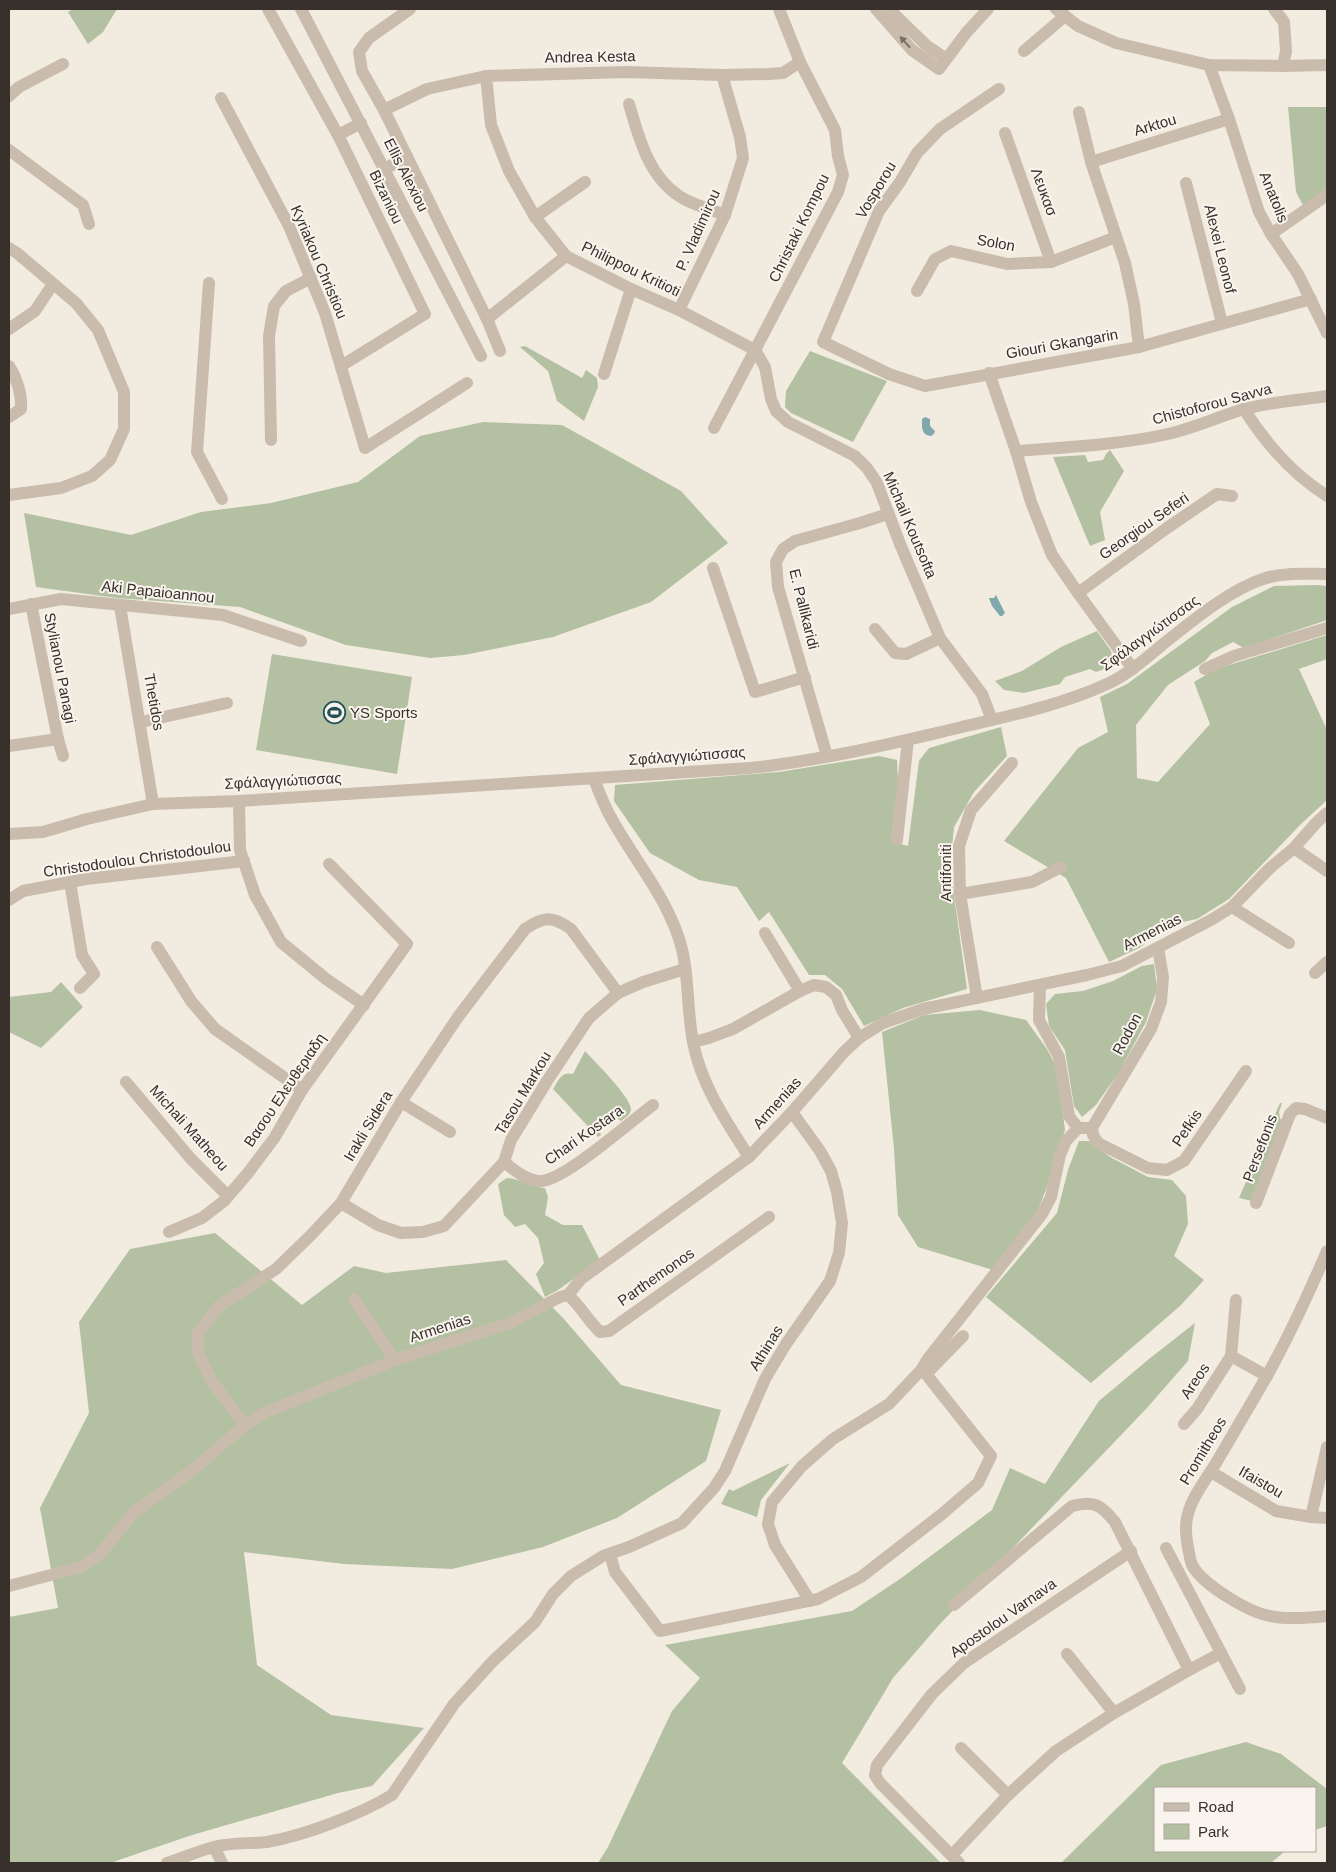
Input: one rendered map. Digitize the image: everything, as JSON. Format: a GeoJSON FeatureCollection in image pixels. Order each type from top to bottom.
{"type":"FeatureCollection","features":[{"type":"Feature","properties":{"kind":"street","name":"Bizaniou"},"geometry":{"type":"LineString","coordinates":[[268,9],[338,135],[424,314],[341,366]]}},
{"type":"Feature","properties":{"kind":"street","name":"Ellis Alexiou"},"geometry":{"type":"LineString","coordinates":[[301,9],[481,356]]}},
{"type":"Feature","properties":{"kind":"street","name":"Ellis Alexiou"},"geometry":{"type":"LineString","coordinates":[[410,9],[369,38],[359,52],[362,71],[407,156],[487,319],[500,351]]}},
{"type":"Feature","properties":{"kind":"street","name":"Christaki Kompou"},"geometry":{"type":"LineString","coordinates":[[714,428],[838,192],[843,175],[838,156],[835,130],[800,62],[779,9]]}},
{"type":"Feature","properties":{"kind":"street"},"geometry":{"type":"LineString","coordinates":[[876,9],[912,50],[942,64]]}},
{"type":"Feature","properties":{"kind":"street"},"geometry":{"type":"LineString","coordinates":[[890,9],[942,64]]}},
{"type":"Feature","properties":{"kind":"street"},"geometry":{"type":"LineString","coordinates":[[942,64],[988,9]]}},
{"type":"Feature","properties":{"kind":"street"},"geometry":{"type":"LineString","coordinates":[[1274,9],[1284,22],[1286,51],[1284,66]]}},
{"type":"Feature","properties":{"kind":"street"},"geometry":{"type":"LineString","coordinates":[[1024,51],[1061,12],[1078,26],[1116,44],[1209,65],[1284,66],[1327,64]]}},
{"type":"Feature","properties":{"kind":"street","name":"Andrea Kesta"},"geometry":{"type":"LineString","coordinates":[[384,110],[427,89],[486,76],[627,72],[783,73],[800,62]]}},
{"type":"Feature","properties":{"kind":"street"},"geometry":{"type":"LineString","coordinates":[[9,96],[19,87],[63,64]]}},
{"type":"Feature","properties":{"kind":"street","name":"Anatolis"},"geometry":{"type":"LineString","coordinates":[[1209,65],[1229,119],[1259,212],[1271,234],[1298,274],[1327,333]]}},
{"type":"Feature","properties":{"kind":"street","name":"P. Vladimirou"},"geometry":{"type":"LineString","coordinates":[[679,310],[725,215],[743,158],[740,137],[722,74]]}},
{"type":"Feature","properties":{"kind":"street","name":"Philippou Kritioti"},"geometry":{"type":"LineString","coordinates":[[486,76],[491,125],[509,171],[535,217],[566,256],[630,289],[679,310],[755,350]]}},
{"type":"Feature","properties":{"kind":"street","name":"Vosporou"},"geometry":{"type":"LineString","coordinates":[[823,342],[879,210],[900,182],[916,153],[940,128],[999,89]]}},
{"type":"Feature","properties":{"kind":"street","name":"Kyriakou Christiou"},"geometry":{"type":"LineString","coordinates":[[221,98],[288,226],[325,312],[365,448],[467,383]]}},
{"type":"Feature","properties":{"kind":"street"},"geometry":{"type":"LineString","coordinates":[[629,104],[642,146],[659,178],[680,196],[725,215]]}},
{"type":"Feature","properties":{"kind":"street"},"geometry":{"type":"LineString","coordinates":[[1080,112],[1091,162],[1116,237],[1134,304],[1139,347]]}},
{"type":"Feature","properties":{"kind":"street","name":"Arktou"},"geometry":{"type":"LineString","coordinates":[[1091,162],[1229,119]]}},
{"type":"Feature","properties":{"kind":"street"},"geometry":{"type":"LineString","coordinates":[[338,135],[361,123]]}},
{"type":"Feature","properties":{"kind":"street","name":"Λευκασ"},"geometry":{"type":"LineString","coordinates":[[1005,133],[1051,262]]}},
{"type":"Feature","properties":{"kind":"street"},"geometry":{"type":"LineString","coordinates":[[9,150],[83,205],[89,224]]}},
{"type":"Feature","properties":{"kind":"street"},"geometry":{"type":"LineString","coordinates":[[385,169],[407,156]]}},
{"type":"Feature","properties":{"kind":"street"},"geometry":{"type":"LineString","coordinates":[[535,217],[585,182]]}},
{"type":"Feature","properties":{"kind":"street","name":"Alexei Leonof"},"geometry":{"type":"LineString","coordinates":[[1186,183],[1222,323]]}},
{"type":"Feature","properties":{"kind":"street"},"geometry":{"type":"LineString","coordinates":[[1271,234],[1327,194]]}},
{"type":"Feature","properties":{"kind":"street","name":"Solon"},"geometry":{"type":"LineString","coordinates":[[917,291],[935,259],[951,251],[1007,264],[1051,262],[1116,237]]}},
{"type":"Feature","properties":{"kind":"street"},"geometry":{"type":"LineString","coordinates":[[9,248],[76,303],[98,330],[124,392],[124,429],[110,460],[92,476],[61,488],[9,495]]}},
{"type":"Feature","properties":{"kind":"street"},"geometry":{"type":"LineString","coordinates":[[487,319],[566,256]]}},
{"type":"Feature","properties":{"kind":"street"},"geometry":{"type":"LineString","coordinates":[[271,440],[269,336],[274,306],[286,291],[311,278]]}},
{"type":"Feature","properties":{"kind":"street"},"geometry":{"type":"LineString","coordinates":[[9,329],[35,311],[53,284]]}},
{"type":"Feature","properties":{"kind":"street"},"geometry":{"type":"LineString","coordinates":[[209,284],[197,452],[222,499]]}},
{"type":"Feature","properties":{"kind":"street"},"geometry":{"type":"LineString","coordinates":[[604,374],[630,289]]}},
{"type":"Feature","properties":{"kind":"street","name":"Giouri Gkangarin"},"geometry":{"type":"LineString","coordinates":[[823,342],[889,374],[925,386],[1139,347],[1311,299]]}},
{"type":"Feature","properties":{"kind":"street","name":"Michail Koutsofta"},"geometry":{"type":"LineString","coordinates":[[755,350],[765,367],[770,399],[776,411],[788,422],[855,456],[877,483],[940,638],[982,694],[992,720]]}},
{"type":"Feature","properties":{"kind":"street"},"geometry":{"type":"LineString","coordinates":[[9,366],[16,378],[21,400],[21,409],[9,417]]}},
{"type":"Feature","properties":{"kind":"street"},"geometry":{"type":"LineString","coordinates":[[989,373],[1016,452],[1030,502],[1052,554],[1133,669]]}},
{"type":"Feature","properties":{"kind":"street","name":"Chistoforou Savva"},"geometry":{"type":"LineString","coordinates":[[1016,452],[1107,443],[1167,434],[1195,427],[1244,409],[1265,404],[1327,396]]}},
{"type":"Feature","properties":{"kind":"street"},"geometry":{"type":"LineString","coordinates":[[1244,409],[1261,437],[1283,461],[1327,496]]}},
{"type":"Feature","properties":{"kind":"street","name":"Georgiou Seferi"},"geometry":{"type":"LineString","coordinates":[[1078,593],[1217,494],[1232,496]]}},
{"type":"Feature","properties":{"kind":"street","name":"E. Pallikaridi"},"geometry":{"type":"LineString","coordinates":[[827,756],[778,587],[776,562],[782,549],[795,541],[888,514]]}},
{"type":"Feature","properties":{"kind":"street"},"geometry":{"type":"LineString","coordinates":[[713,568],[755,692],[805,677]]}},
{"type":"Feature","properties":{"kind":"street","name":"Σφάλαγγιώτισσας"},"geometry":{"type":"LineString","coordinates":[[9,834],[43,832],[87,818],[154,804],[239,801],[750,768],[827,756],[908,740],[1073,699],[1109,683],[1133,669],[1192,621],[1243,588],[1265,578],[1299,574],[1327,574]]}},
{"type":"Feature","properties":{"kind":"street","name":"Aki Papaioannou"},"geometry":{"type":"LineString","coordinates":[[9,609],[61,599],[223,615],[301,641]]}},
{"type":"Feature","properties":{"kind":"street","name":"Stylianou Panagi"},"geometry":{"type":"LineString","coordinates":[[31,604],[63,756]]}},
{"type":"Feature","properties":{"kind":"street","name":"Thetidos"},"geometry":{"type":"LineString","coordinates":[[120,606],[154,804]]}},
{"type":"Feature","properties":{"kind":"street"},"geometry":{"type":"LineString","coordinates":[[1204,669],[1234,656],[1327,628]]}},
{"type":"Feature","properties":{"kind":"street"},"geometry":{"type":"LineString","coordinates":[[875,629],[895,653],[906,654],[940,638]]}},
{"type":"Feature","properties":{"kind":"street"},"geometry":{"type":"LineString","coordinates":[[141,722],[227,703]]}},
{"type":"Feature","properties":{"kind":"street","name":"Stylianou Panagi"},"geometry":{"type":"LineString","coordinates":[[9,746],[58,739]]}},
{"type":"Feature","properties":{"kind":"street"},"geometry":{"type":"LineString","coordinates":[[897,840],[908,740]]}},
{"type":"Feature","properties":{"kind":"street","name":"Antifoniti"},"geometry":{"type":"LineString","coordinates":[[977,998],[960,894],[959,846],[971,810],[1012,763]]}},
{"type":"Feature","properties":{"kind":"street"},"geometry":{"type":"LineString","coordinates":[[594,779],[607,811],[664,903],[678,934],[685,969],[692,1042],[701,1073],[715,1103],[749,1157]]}},
{"type":"Feature","properties":{"kind":"street"},"geometry":{"type":"LineString","coordinates":[[239,801],[240,850],[255,895],[281,942],[326,980],[364,1005]]}},
{"type":"Feature","properties":{"kind":"street","name":"Armenias"},"geometry":{"type":"LineString","coordinates":[[9,1586],[81,1567],[100,1554],[134,1512],[193,1470],[245,1425],[264,1413],[395,1360],[510,1323],[560,1296],[568,1295],[581,1278],[749,1157],[792,1112],[844,1052],[859,1038],[883,1023],[923,1009],[1122,966],[1211,920],[1232,907],[1270,868],[1294,848],[1327,813]]}},
{"type":"Feature","properties":{"kind":"street"},"geometry":{"type":"LineString","coordinates":[[1294,848],[1327,871]]}},
{"type":"Feature","properties":{"kind":"street","name":"Christodoulou Christodoulou"},"geometry":{"type":"LineString","coordinates":[[9,900],[22,891],[86,878],[244,861]]}},
{"type":"Feature","properties":{"kind":"street","name":"Βασου Ελευθεριαδη"},"geometry":{"type":"LineString","coordinates":[[169,1232],[202,1218],[228,1196],[248,1174],[275,1136],[302,1090],[407,944],[329,864]]}},
{"type":"Feature","properties":{"kind":"street"},"geometry":{"type":"LineString","coordinates":[[960,894],[1032,882],[1061,867]]}},
{"type":"Feature","properties":{"kind":"street"},"geometry":{"type":"LineString","coordinates":[[70,882],[82,955],[94,974],[80,988]]}},
{"type":"Feature","properties":{"kind":"street"},"geometry":{"type":"LineString","coordinates":[[1232,907],[1289,943]]}},
{"type":"Feature","properties":{"kind":"street","name":"Irakli Sidera"},"geometry":{"type":"LineString","coordinates":[[245,1425],[210,1376],[198,1353],[198,1333],[219,1306],[276,1269],[341,1202],[400,1102],[458,1017],[526,929],[535,922],[549,919],[560,922],[571,929],[618,993]]}},
{"type":"Feature","properties":{"kind":"street"},"geometry":{"type":"LineString","coordinates":[[765,933],[800,991]]}},
{"type":"Feature","properties":{"kind":"street"},"geometry":{"type":"LineString","coordinates":[[157,947],[191,1001],[215,1028],[302,1090]]}},
{"type":"Feature","properties":{"kind":"street","name":"Rodon"},"geometry":{"type":"LineString","coordinates":[[1092,1128],[1151,1029],[1161,1002],[1163,977],[1158,948]]}},
{"type":"Feature","properties":{"kind":"street"},"geometry":{"type":"LineString","coordinates":[[1315,973],[1327,962]]}},
{"type":"Feature","properties":{"kind":"street","name":"Tasou Markou"},"geometry":{"type":"LineString","coordinates":[[341,1202],[378,1225],[401,1234],[423,1232],[444,1226],[504,1162],[511,1140],[589,1018],[618,993],[643,982],[685,969]]}},
{"type":"Feature","properties":{"kind":"street"},"geometry":{"type":"LineString","coordinates":[[692,1042],[733,1029],[814,985],[826,987],[836,995],[842,1010],[859,1038]]}},
{"type":"Feature","properties":{"kind":"street"},"geometry":{"type":"LineString","coordinates":[[1040,985],[1040,1020],[1059,1057],[1069,1116],[1078,1128]]}},
{"type":"Feature","properties":{"kind":"street","name":"Pefkis"},"geometry":{"type":"LineString","coordinates":[[1092,1128],[1093,1135],[1098,1142],[1148,1168],[1168,1170],[1184,1161],[1246,1071]]}},
{"type":"Feature","properties":{"kind":"street","name":"Michali Matheou"},"geometry":{"type":"LineString","coordinates":[[126,1082],[191,1159],[228,1196]]}},
{"type":"Feature","properties":{"kind":"street"},"geometry":{"type":"LineString","coordinates":[[400,1102],[450,1132]]}},
{"type":"Feature","properties":{"kind":"street","name":"Chari Kostara"},"geometry":{"type":"LineString","coordinates":[[504,1162],[520,1174],[539,1181],[555,1178],[575,1165],[653,1105]]}},
{"type":"Feature","properties":{"kind":"street","name":"Persefonis"},"geometry":{"type":"LineString","coordinates":[[1256,1203],[1290,1114],[1296,1108],[1327,1118]]}},
{"type":"Feature","properties":{"kind":"street","name":"Athinas"},"geometry":{"type":"LineString","coordinates":[[167,1863],[232,1843],[266,1842],[284,1838],[352,1814],[392,1795],[454,1704],[493,1661],[535,1622],[553,1594],[571,1576],[586,1565],[647,1540],[682,1523],[714,1488],[725,1470],[765,1380],[786,1344],[830,1281],[839,1253],[842,1223],[837,1192],[831,1172],[820,1151],[792,1112]]}},
{"type":"Feature","properties":{"kind":"street"},"geometry":{"type":"LineString","coordinates":[[924,1371],[927,1360],[1042,1214],[1051,1197],[1060,1155],[1066,1141],[1078,1128],[1092,1128]]}},
{"type":"Feature","properties":{"kind":"street","name":"Parthemonos"},"geometry":{"type":"LineString","coordinates":[[568,1295],[600,1332],[609,1331],[770,1217]]}},
{"type":"Feature","properties":{"kind":"street","name":"Promitheos"},"geometry":{"type":"LineString","coordinates":[[1192,1565],[1186,1532],[1189,1510],[1198,1490],[1211,1472],[1267,1376],[1300,1314],[1327,1251]]}},
{"type":"Feature","properties":{"kind":"street"},"geometry":{"type":"LineString","coordinates":[[354,1299],[395,1360]]}},
{"type":"Feature","properties":{"kind":"street","name":"Areos"},"geometry":{"type":"LineString","coordinates":[[1184,1424],[1197,1409],[1231,1356],[1236,1300]]}},
{"type":"Feature","properties":{"kind":"street"},"geometry":{"type":"LineString","coordinates":[[810,1601],[775,1545],[768,1524],[772,1502],[802,1466],[833,1439],[889,1404],[963,1336]]}},
{"type":"Feature","properties":{"kind":"street","name":"Areos"},"geometry":{"type":"LineString","coordinates":[[1231,1356],[1267,1376]]}},
{"type":"Feature","properties":{"kind":"street"},"geometry":{"type":"LineString","coordinates":[[610,1554],[615,1572],[660,1631],[818,1599],[861,1577],[942,1514],[978,1483],[991,1456],[924,1371]]}},
{"type":"Feature","properties":{"kind":"street"},"geometry":{"type":"LineString","coordinates":[[1311,1517],[1327,1447]]}},
{"type":"Feature","properties":{"kind":"street","name":"Ifaistou"},"geometry":{"type":"LineString","coordinates":[[1211,1472],[1276,1511],[1327,1518]]}},
{"type":"Feature","properties":{"kind":"street"},"geometry":{"type":"LineString","coordinates":[[954,1605],[1072,1506],[1086,1502],[1103,1507],[1115,1522],[1189,1670]]}},
{"type":"Feature","properties":{"kind":"street"},"geometry":{"type":"LineString","coordinates":[[1166,1548],[1240,1688]]}},
{"type":"Feature","properties":{"kind":"street","name":"Apostolou Varnava"},"geometry":{"type":"LineString","coordinates":[[955,1859],[880,1783],[875,1774],[877,1765],[932,1694],[964,1662],[1131,1551]]}},
{"type":"Feature","properties":{"kind":"street"},"geometry":{"type":"LineString","coordinates":[[1177,1571],[1192,1565],[1211,1586],[1244,1607],[1271,1617],[1307,1618],[1327,1616]]}},
{"type":"Feature","properties":{"kind":"street"},"geometry":{"type":"LineString","coordinates":[[955,1859],[1008,1795],[1056,1751],[1114,1713],[1221,1653]]}},
{"type":"Feature","properties":{"kind":"street"},"geometry":{"type":"LineString","coordinates":[[1067,1654],[1114,1713]]}},
{"type":"Feature","properties":{"kind":"street"},"geometry":{"type":"LineString","coordinates":[[961,1748],[1008,1795]]}},
{"type":"Feature","properties":{"kind":"street"},"geometry":{"type":"LineString","coordinates":[[214,1847],[222,1863]]}},
{"type":"Feature","properties":{"kind":"green space"},"geometry":{"type":"Polygon","coordinates":[[[73,9],[117,9],[103,32],[88,44],[68,12],[73,9]]]}},
{"type":"Feature","properties":{"kind":"green space"},"geometry":{"type":"Polygon","coordinates":[[[1288,107],[1327,107],[1327,190],[1304,207],[1296,192],[1288,107]]]}},
{"type":"Feature","properties":{"kind":"green space"},"geometry":{"type":"Polygon","coordinates":[[[525,346],[582,378],[586,370],[597,378],[598,387],[584,421],[557,401],[548,371],[520,347],[525,346]]]}},
{"type":"Feature","properties":{"kind":"green space"},"geometry":{"type":"Polygon","coordinates":[[[810,351],[887,381],[853,442],[791,413],[785,407],[786,391],[810,351]]]}},
{"type":"Feature","properties":{"kind":"green space"},"geometry":{"type":"Polygon","coordinates":[[[483,422],[562,425],[681,491],[728,543],[651,602],[553,637],[464,655],[430,658],[346,645],[240,607],[117,598],[36,587],[24,513],[131,535],[201,512],[271,503],[358,482],[420,436],[483,422]]]}},
{"type":"Feature","properties":{"kind":"green space"},"geometry":{"type":"Polygon","coordinates":[[[1110,450],[1124,471],[1100,512],[1105,540],[1090,546],[1053,457],[1085,455],[1088,462],[1103,460],[1110,450]]]}},
{"type":"Feature","properties":{"kind":"green space"},"geometry":{"type":"Polygon","coordinates":[[[1274,586],[1327,586],[1327,620],[1244,648],[1233,642],[1212,653],[1205,661],[1168,685],[1136,725],[1137,778],[1158,782],[1210,724],[1194,682],[1216,669],[1327,635],[1327,659],[1299,669],[1327,730],[1327,800],[1301,824],[1229,899],[1197,919],[1172,924],[1139,948],[1109,962],[1066,878],[1004,841],[1078,748],[1108,732],[1100,697],[1127,684],[1232,607],[1274,586]]]}},
{"type":"Feature","properties":{"kind":"green space"},"geometry":{"type":"Polygon","coordinates":[[[1097,631],[1111,651],[1113,661],[1105,669],[1096,672],[1090,669],[1065,677],[1060,684],[1024,693],[1004,690],[995,681],[1022,671],[1061,647],[1097,631]]]}},
{"type":"Feature","properties":{"kind":"green space","name":"YS Sports"},"geometry":{"type":"Polygon","coordinates":[[[272,654],[412,677],[397,774],[256,750],[272,654]]]}},
{"type":"Feature","properties":{"kind":"green space"},"geometry":{"type":"Polygon","coordinates":[[[1001,727],[1007,756],[974,792],[954,827],[950,867],[967,989],[903,1008],[864,1026],[842,989],[825,975],[809,975],[769,912],[759,921],[737,887],[699,880],[650,853],[614,801],[615,785],[779,772],[879,756],[897,760],[898,782],[891,841],[908,846],[919,761],[929,748],[1001,727]]]}},
{"type":"Feature","properties":{"kind":"green space"},"geometry":{"type":"Polygon","coordinates":[[[1154,964],[1157,989],[1146,1022],[1119,1072],[1096,1105],[1082,1117],[1074,1106],[1065,1050],[1049,1026],[1046,1004],[1055,994],[1083,991],[1113,981],[1142,966],[1154,964]]]}},
{"type":"Feature","properties":{"kind":"green space"},"geometry":{"type":"Polygon","coordinates":[[[61,982],[83,1007],[41,1048],[9,1032],[9,997],[51,992],[61,982]]]}},
{"type":"Feature","properties":{"kind":"green space"},"geometry":{"type":"Polygon","coordinates":[[[980,1010],[1026,1020],[1047,1049],[1057,1068],[1065,1130],[1036,1215],[993,1270],[918,1247],[898,1215],[894,1149],[882,1032],[924,1015],[980,1010]]]}},
{"type":"Feature","properties":{"kind":"green space"},"geometry":{"type":"Polygon","coordinates":[[[585,1051],[620,1089],[630,1104],[631,1110],[621,1121],[614,1117],[599,1129],[601,1135],[598,1137],[553,1089],[563,1075],[573,1074],[585,1051]]]}},
{"type":"Feature","properties":{"kind":"green space"},"geometry":{"type":"Polygon","coordinates":[[[1280,1103],[1282,1103],[1279,1112],[1280,1119],[1283,1120],[1252,1201],[1239,1198],[1280,1103]]]}},
{"type":"Feature","properties":{"kind":"green space"},"geometry":{"type":"Polygon","coordinates":[[[1079,1141],[1089,1141],[1110,1157],[1148,1177],[1172,1180],[1186,1196],[1188,1224],[1174,1256],[1204,1280],[1180,1306],[1091,1383],[986,1297],[1057,1213],[1068,1170],[1079,1141]]]}},
{"type":"Feature","properties":{"kind":"green space"},"geometry":{"type":"Polygon","coordinates":[[[507,1178],[545,1188],[548,1197],[545,1215],[563,1225],[582,1225],[600,1260],[545,1297],[536,1274],[544,1263],[538,1238],[525,1224],[515,1227],[504,1215],[498,1184],[507,1178]]]}},
{"type":"Feature","properties":{"kind":"green space"},"geometry":{"type":"Polygon","coordinates":[[[215,1233],[302,1305],[354,1266],[386,1273],[506,1260],[563,1318],[621,1385],[721,1410],[706,1461],[617,1518],[543,1547],[452,1569],[344,1564],[244,1552],[257,1665],[331,1715],[424,1728],[372,1786],[338,1793],[192,1835],[110,1863],[9,1863],[9,1617],[58,1608],[40,1508],[89,1413],[79,1322],[130,1249],[215,1233]]]}},
{"type":"Feature","properties":{"kind":"green space"},"geometry":{"type":"Polygon","coordinates":[[[1195,1323],[1188,1361],[1146,1409],[939,1625],[893,1678],[842,1763],[941,1863],[598,1863],[608,1847],[672,1711],[700,1678],[665,1645],[852,1611],[900,1579],[992,1510],[1010,1468],[1045,1484],[1099,1401],[1195,1323]]]}},
{"type":"Feature","properties":{"kind":"green space"},"geometry":{"type":"Polygon","coordinates":[[[790,1463],[761,1500],[757,1517],[721,1504],[729,1489],[733,1491],[790,1463]]]}},
{"type":"Feature","properties":{"kind":"green space"},"geometry":{"type":"Polygon","coordinates":[[[1246,1742],[1281,1754],[1327,1789],[1327,1826],[1316,1830],[1316,1787],[1154,1787],[1154,1852],[1284,1852],[1271,1863],[1061,1863],[1161,1765],[1246,1742]]]}},
{"type":"Feature","properties":{"kind":"water"},"geometry":{"type":"Polygon","coordinates":[[[925,417],[930,419],[930,426],[935,431],[931,436],[925,434],[923,430],[922,419],[925,417]]]}},
{"type":"Feature","properties":{"kind":"water"},"geometry":{"type":"Polygon","coordinates":[[[996,595],[1005,613],[1002,616],[992,606],[989,598],[994,598],[996,595]]]}},
{"type":"Feature","properties":{"kind":"place","name":"YS Sports"},"geometry":{"type":"Point","coordinates":[334,713]}}]}
